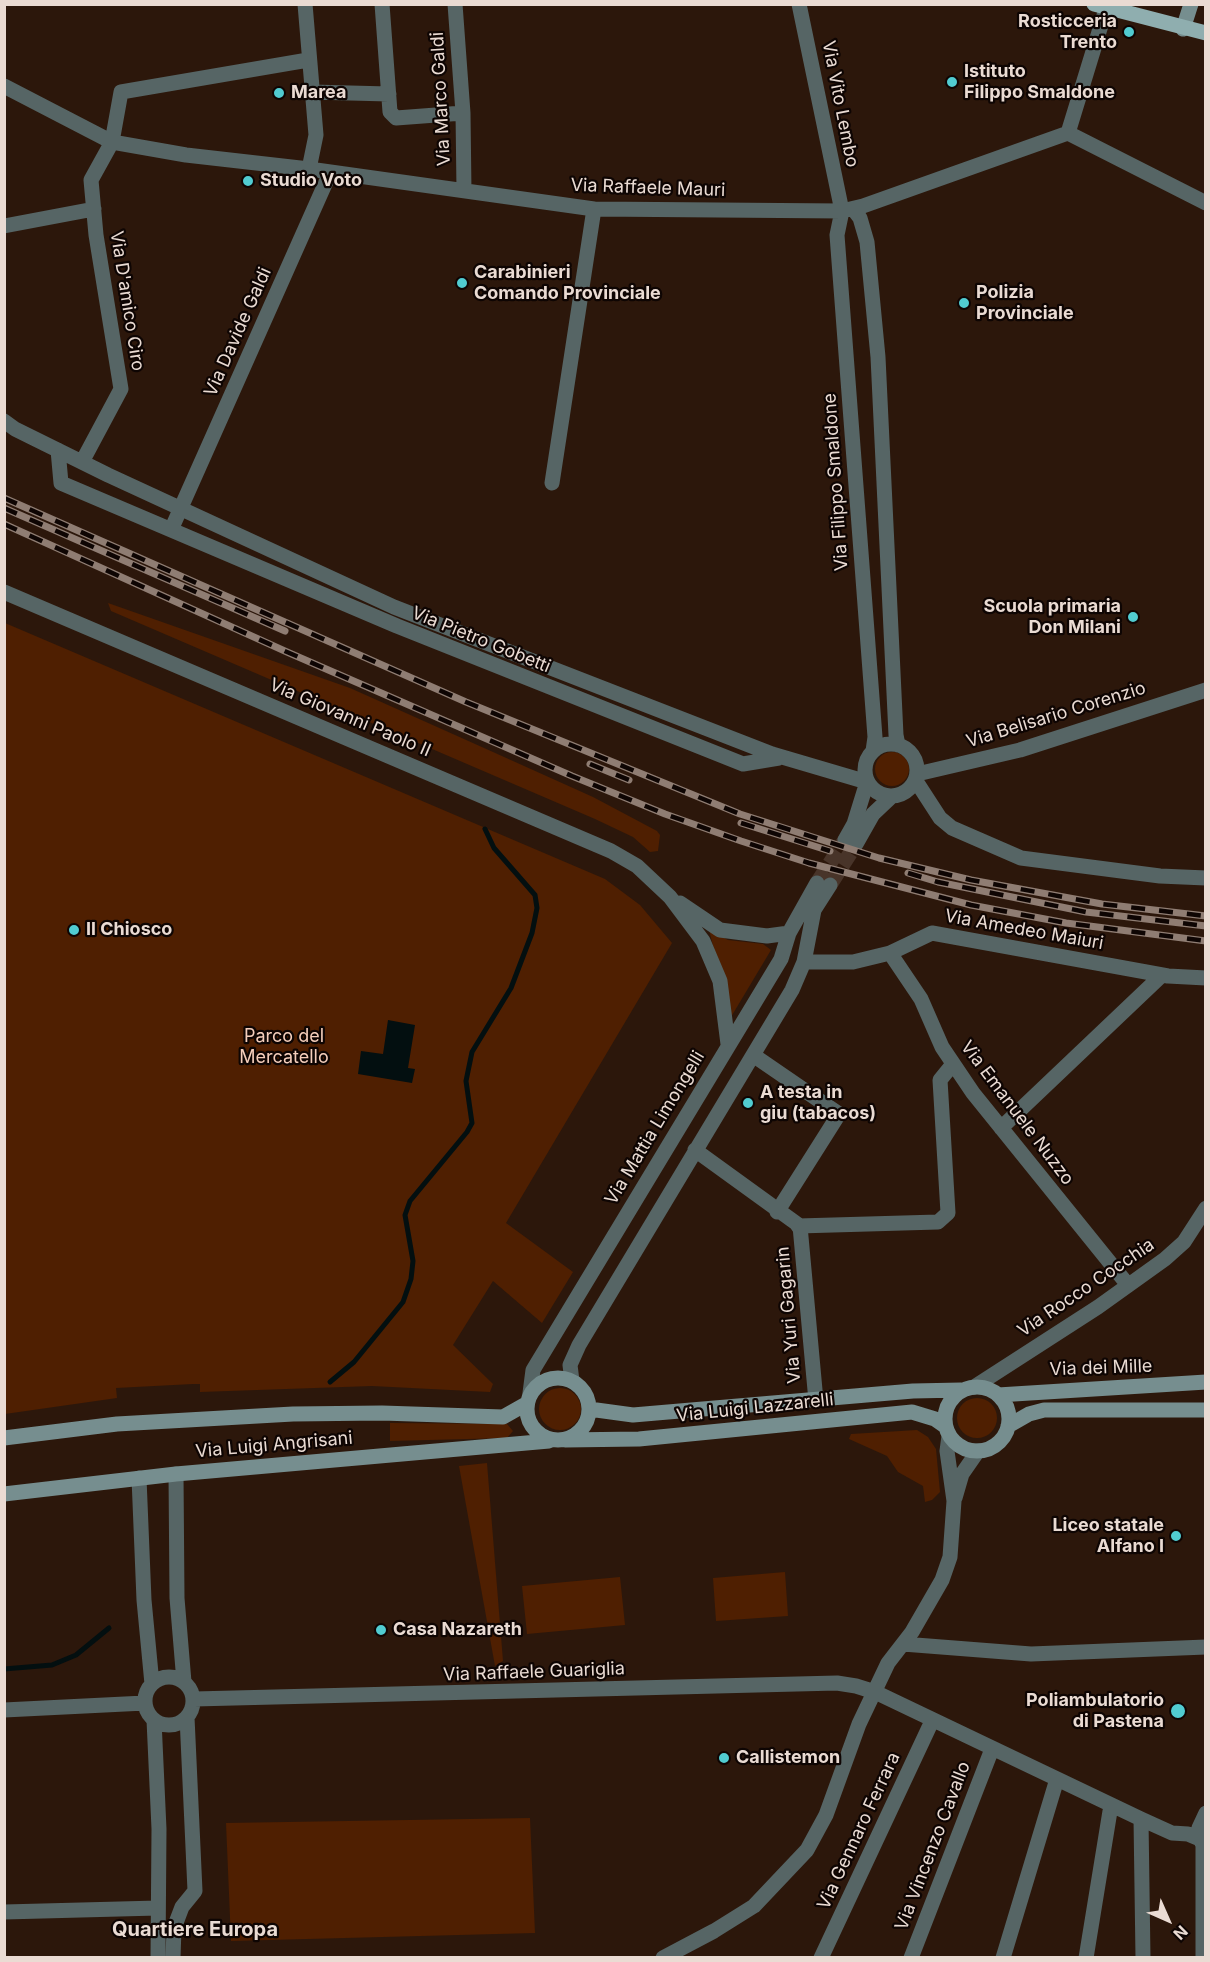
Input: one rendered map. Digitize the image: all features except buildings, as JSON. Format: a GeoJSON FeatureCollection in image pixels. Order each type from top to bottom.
{"type":"FeatureCollection","features":[{"type":"Feature","properties":{"kind":"main road"},"geometry":{"type":"LineString","coordinates":[[1100,7],[1206,33]]}},
{"type":"Feature","properties":{"kind":"street"},"geometry":{"type":"LineString","coordinates":[[305,4],[316,135],[309,169]]}},
{"type":"Feature","properties":{"kind":"street"},"geometry":{"type":"LineString","coordinates":[[381,4],[390,112],[396,118],[463,113]]}},
{"type":"Feature","properties":{"kind":"street","name":"Via Marco Galdi"},"geometry":{"type":"LineString","coordinates":[[455,4],[463,113],[464,191]]}},
{"type":"Feature","properties":{"kind":"street","name":"Via Vito Lembo"},"geometry":{"type":"LineString","coordinates":[[800,4],[847,210]]}},
{"type":"Feature","properties":{"kind":"street"},"geometry":{"type":"LineString","coordinates":[[1184,29],[1191,4]]}},
{"type":"Feature","properties":{"kind":"street"},"geometry":{"type":"LineString","coordinates":[[1100,7],[1068,133],[1206,203]]}},
{"type":"Feature","properties":{"kind":"street","name":"Via D'amico Ciro"},"geometry":{"type":"LineString","coordinates":[[82,462],[121,389],[91,180],[112,142],[121,92],[308,60]]}},
{"type":"Feature","properties":{"kind":"street","name":"Via Raffaele Mauri"},"geometry":{"type":"LineString","coordinates":[[4,86],[112,142],[186,155],[309,169],[594,209],[847,210],[1068,133]]}},
{"type":"Feature","properties":{"kind":"street"},"geometry":{"type":"LineString","coordinates":[[311,92],[389,94]]}},
{"type":"Feature","properties":{"kind":"street","name":"Via Davide Galdi"},"geometry":{"type":"LineString","coordinates":[[171,530],[330,173]]}},
{"type":"Feature","properties":{"kind":"street"},"geometry":{"type":"LineString","coordinates":[[4,226],[94,209]]}},
{"type":"Feature","properties":{"kind":"street"},"geometry":{"type":"LineString","coordinates":[[552,483],[594,209]]}},
{"type":"Feature","properties":{"kind":"street"},"geometry":{"type":"LineString","coordinates":[[847,210],[860,218],[867,242],[878,357],[898,745]]}},
{"type":"Feature","properties":{"kind":"street","name":"Via Filippo Smaldone"},"geometry":{"type":"LineString","coordinates":[[847,210],[837,235],[875,737],[873,751]]}},
{"type":"Feature","properties":{"kind":"street","name":"Via Pietro Gobetti"},"geometry":{"type":"LineString","coordinates":[[4,421],[15,429],[82,462],[351,588],[455,631],[782,758],[867,782]]}},
{"type":"Feature","properties":{"kind":"street","name":"Via Pietro Gobetti"},"geometry":{"type":"LineString","coordinates":[[58,450],[61,483],[171,530],[580,701],[743,764],[782,758]]}},
{"type":"Feature","properties":{"kind":"street"},"geometry":{"type":"LineString","coordinates":[[345,604],[351,588]]}},
{"type":"Feature","properties":{"kind":"street","name":"Via Giovanni Paolo II"},"geometry":{"type":"LineString","coordinates":[[4,592],[611,851],[655,880],[703,941],[714,965],[723,996],[728,1044]]}},
{"type":"Feature","properties":{"kind":"street"},"geometry":{"type":"LineString","coordinates":[[580,701],[588,681]]}},
{"type":"Feature","properties":{"kind":"street","name":"Via Belisario Corenzio"},"geometry":{"type":"LineString","coordinates":[[917,777],[1020,750],[1206,690]]}},
{"type":"Feature","properties":{"kind":"street"},"geometry":{"type":"LineString","coordinates":[[898,745],[911,753],[918,767],[917,777],[910,789],[891,797],[873,814],[851,842],[867,782],[865,766],[873,751],[880,746],[898,745]]}},
{"type":"Feature","properties":{"kind":"street"},"geometry":{"type":"LineString","coordinates":[[917,777],[940,819],[952,828],[1021,858],[1160,876],[1206,878]]}},
{"type":"Feature","properties":{"kind":"street"},"geometry":{"type":"LineString","coordinates":[[867,782],[878,794],[891,797]]}},
{"type":"Feature","properties":{"kind":"street","name":"Via Mattia Limongelli"},"geometry":{"type":"LineString","coordinates":[[528,1399],[533,1370],[781,959],[789,933],[823,884],[814,910],[804,962],[792,990],[579,1345],[570,1365],[572,1381]]}},
{"type":"Feature","properties":{"kind":"street","name":"Via Giovanni Paolo II"},"geometry":{"type":"LineString","coordinates":[[670,897],[720,930],[766,936],[789,933]]}},
{"type":"Feature","properties":{"kind":"street","name":"Via Amedeo Maiuri"},"geometry":{"type":"LineString","coordinates":[[804,962],[853,962],[890,953],[932,933],[1162,975],[1206,978]]}},
{"type":"Feature","properties":{"kind":"street","name":"Via Emanuele Nuzzo"},"geometry":{"type":"LineString","coordinates":[[890,953],[921,999],[942,1047],[954,1064],[1001,1128],[1128,1286]]}},
{"type":"Feature","properties":{"kind":"street"},"geometry":{"type":"LineString","coordinates":[[1001,1128],[1162,975]]}},
{"type":"Feature","properties":{"kind":"street"},"geometry":{"type":"LineString","coordinates":[[753,1055],[839,1113],[777,1212]]}},
{"type":"Feature","properties":{"kind":"street"},"geometry":{"type":"LineString","coordinates":[[695,1150],[799,1226],[938,1222],[948,1213],[940,1080],[954,1064]]}},
{"type":"Feature","properties":{"kind":"street","name":"Via Rocco Cocchia"},"geometry":{"type":"LineString","coordinates":[[968,1389],[1128,1286],[1184,1242],[1206,1208]]}},
{"type":"Feature","properties":{"kind":"street","name":"Via Yuri Gagarin"},"geometry":{"type":"LineString","coordinates":[[799,1226],[816,1401]]}},
{"type":"Feature","properties":{"kind":"street"},"geometry":{"type":"LineString","coordinates":[[554,1378],[572,1381],[585,1392],[589,1409],[585,1425],[573,1437],[549,1441],[535,1431],[528,1422],[528,1399],[545,1380],[554,1378]]}},
{"type":"Feature","properties":{"kind":"street","name":"Via dei Mille"},"geometry":{"type":"LineString","coordinates":[[998,1395],[1206,1382]]}},
{"type":"Feature","properties":{"kind":"street"},"geometry":{"type":"LineString","coordinates":[[663,1958],[680,1954],[754,1906],[807,1850],[826,1815],[859,1724],[874,1692],[888,1663],[903,1644],[942,1580],[950,1557],[954,1501],[947,1450],[947,1406],[968,1389],[983,1387],[998,1395],[1007,1409],[1008,1426]]}},
{"type":"Feature","properties":{"kind":"street","name":"Via Luigi Lazzarelli"},"geometry":{"type":"LineString","coordinates":[[589,1409],[633,1414],[816,1401],[913,1391],[968,1389]]}},
{"type":"Feature","properties":{"kind":"street","name":"Via Luigi Angrisani"},"geometry":{"type":"LineString","coordinates":[[4,1438],[117,1424],[292,1414],[382,1413],[503,1417],[528,1399]]}},
{"type":"Feature","properties":{"kind":"street"},"geometry":{"type":"LineString","coordinates":[[947,1431],[962,1448],[978,1451],[998,1443],[1008,1426],[1029,1414],[1044,1410],[1206,1410]]}},
{"type":"Feature","properties":{"kind":"street","name":"Via Luigi Lazzarelli"},"geometry":{"type":"LineString","coordinates":[[565,1440],[639,1439],[912,1413],[935,1419],[947,1431]]}},
{"type":"Feature","properties":{"kind":"street","name":"Via Luigi Angrisani"},"geometry":{"type":"LineString","coordinates":[[4,1494],[176,1474],[549,1441]]}},
{"type":"Feature","properties":{"kind":"street"},"geometry":{"type":"LineString","coordinates":[[954,1501],[962,1474],[978,1451]]}},
{"type":"Feature","properties":{"kind":"street"},"geometry":{"type":"LineString","coordinates":[[176,1474],[177,1598],[184,1682],[194,1699],[193,1707],[187,1717],[177,1724],[169,1725],[154,1720],[145,1702],[147,1691],[152,1684],[165,1677],[173,1677],[184,1682]]}},
{"type":"Feature","properties":{"kind":"street"},"geometry":{"type":"LineString","coordinates":[[140,1478],[144,1600],[152,1684]]}},
{"type":"Feature","properties":{"kind":"street"},"geometry":{"type":"LineString","coordinates":[[903,1644],[1031,1654],[1206,1647]]}},
{"type":"Feature","properties":{"kind":"street","name":"Via Raffaele Guariglia"},"geometry":{"type":"LineString","coordinates":[[194,1699],[837,1683],[874,1692],[1172,1833],[1197,1837]]}},
{"type":"Feature","properties":{"kind":"street"},"geometry":{"type":"LineString","coordinates":[[4,1710],[145,1702]]}},
{"type":"Feature","properties":{"kind":"street"},"geometry":{"type":"LineString","coordinates":[[173,1958],[174,1928],[182,1907],[195,1891],[187,1717]]}},
{"type":"Feature","properties":{"kind":"street"},"geometry":{"type":"LineString","coordinates":[[154,1720],[159,1829],[158,1958]]}},
{"type":"Feature","properties":{"kind":"street","name":"Via Gennaro Ferrara"},"geometry":{"type":"LineString","coordinates":[[821,1958],[932,1721]]}},
{"type":"Feature","properties":{"kind":"street","name":"Via Vincenzo Cavallo"},"geometry":{"type":"LineString","coordinates":[[911,1958],[992,1749]]}},
{"type":"Feature","properties":{"kind":"street"},"geometry":{"type":"LineString","coordinates":[[1003,1958],[1057,1779]]}},
{"type":"Feature","properties":{"kind":"street"},"geometry":{"type":"LineString","coordinates":[[1086,1958],[1111,1805]]}},
{"type":"Feature","properties":{"kind":"street"},"geometry":{"type":"LineString","coordinates":[[1203,1958],[1203,1845],[1197,1837],[1206,1813]]}},
{"type":"Feature","properties":{"kind":"street"},"geometry":{"type":"LineString","coordinates":[[1141,1819],[1143,1958]]}},
{"type":"Feature","properties":{"kind":"street"},"geometry":{"type":"LineString","coordinates":[[4,1912],[158,1908]]}},
{"type":"Feature","properties":{"kind":"green space"},"geometry":{"type":"Polygon","coordinates":[[[108,603],[350,688],[593,797],[657,831],[660,835],[658,851],[650,852],[633,837],[595,819],[111,611],[108,603]]]}},
{"type":"Feature","properties":{"kind":"green space","name":"Parco del Mercatello"},"geometry":{"type":"Polygon","coordinates":[[[5,623],[605,879],[640,905],[672,943],[506,1223],[573,1272],[542,1323],[493,1281],[453,1345],[493,1384],[490,1392],[372,1386],[200,1392],[200,1384],[193,1384],[116,1388],[117,1398],[5,1414],[5,623]]]}},
{"type":"Feature","properties":{"kind":"green space"},"geometry":{"type":"Polygon","coordinates":[[[892,752],[904,757],[909,769],[904,781],[892,786],[880,781],[875,769],[880,757],[892,752]]]}},
{"type":"Feature","properties":{"kind":"green space"},"geometry":{"type":"Polygon","coordinates":[[[709,930],[728,940],[763,944],[771,950],[731,1017],[709,930]]]}},
{"type":"Feature","properties":{"kind":"green space"},"geometry":{"type":"Polygon","coordinates":[[[560,1388],[575,1394],[581,1409],[575,1424],[560,1430],[545,1424],[539,1409],[545,1394],[560,1388]]]}},
{"type":"Feature","properties":{"kind":"green space"},"geometry":{"type":"Polygon","coordinates":[[[977,1398],[985,1399],[991,1404],[996,1410],[996,1426],[991,1432],[985,1437],[977,1438],[969,1437],[963,1432],[958,1426],[957,1418],[958,1410],[963,1404],[969,1399],[977,1398]]]}},
{"type":"Feature","properties":{"kind":"green space"},"geometry":{"type":"Polygon","coordinates":[[[390,1423],[507,1424],[513,1431],[507,1438],[390,1441],[390,1423]]]}},
{"type":"Feature","properties":{"kind":"green space"},"geometry":{"type":"Polygon","coordinates":[[[917,1430],[928,1437],[936,1449],[940,1492],[932,1500],[925,1502],[923,1486],[898,1472],[887,1456],[849,1439],[851,1434],[917,1430]]]}},
{"type":"Feature","properties":{"kind":"green space"},"geometry":{"type":"Polygon","coordinates":[[[487,1463],[503,1661],[495,1666],[459,1466],[487,1463]]]}},
{"type":"Feature","properties":{"kind":"green space"},"geometry":{"type":"Polygon","coordinates":[[[785,1572],[788,1616],[716,1621],[713,1578],[785,1572]]]}},
{"type":"Feature","properties":{"kind":"green space"},"geometry":{"type":"Polygon","coordinates":[[[620,1577],[625,1625],[527,1634],[522,1586],[620,1577]]]}},
{"type":"Feature","properties":{"kind":"green space"},"geometry":{"type":"Polygon","coordinates":[[[530,1818],[535,1933],[231,1941],[226,1823],[530,1818]]]}},
{"type":"Feature","properties":{"kind":"shaded area"},"geometry":{"type":"Polygon","coordinates":[[[388,1020],[415,1025],[408,1068],[415,1069],[412,1083],[358,1074],[361,1051],[383,1054],[388,1020]]]}},
{"type":"Feature","properties":{"kind":"waterway"},"geometry":{"type":"LineString","coordinates":[[330,1382],[354,1362],[403,1302],[411,1279],[413,1261],[405,1215],[410,1201],[472,1123],[466,1081],[472,1052],[511,988],[532,933],[537,908],[535,895],[494,848],[485,829]]}},
{"type":"Feature","properties":{"kind":"waterway"},"geometry":{"type":"LineString","coordinates":[[4,1669],[52,1665],[76,1655],[109,1628]]}},
{"type":"Feature","properties":{"kind":"tunnel"},"geometry":{"type":"LineString","coordinates":[[817,883],[845,840]]}},
{"type":"Feature","properties":{"kind":"tunnel"},"geometry":{"type":"LineString","coordinates":[[830,885],[856,844]]}},
{"type":"Feature","properties":{"kind":"railway"},"geometry":{"type":"LineString","coordinates":[[4,498],[466,702],[740,814],[879,858],[971,880],[1102,904],[1206,916]]}},
{"type":"Feature","properties":{"kind":"railway"},"geometry":{"type":"LineString","coordinates":[[4,508],[285,631]]}},
{"type":"Feature","properties":{"kind":"railway"},"geometry":{"type":"LineString","coordinates":[[4,524],[287,652],[572,776],[665,814],[741,841],[809,863],[971,905],[1066,923],[1206,941]]}},
{"type":"Feature","properties":{"kind":"railway"},"geometry":{"type":"LineString","coordinates":[[590,764],[629,780]]}},
{"type":"Feature","properties":{"kind":"railway"},"geometry":{"type":"LineString","coordinates":[[741,823],[830,851]]}},
{"type":"Feature","properties":{"kind":"railway"},"geometry":{"type":"LineString","coordinates":[[908,873],[938,882],[1086,912],[1206,926]]}},
{"type":"Feature","properties":{"kind":"place","name":"Rosticceria Trento"},"geometry":{"type":"Point","coordinates":[1129,32]}},
{"type":"Feature","properties":{"kind":"place","name":"Istituto Filippo Smaldone"},"geometry":{"type":"Point","coordinates":[952,82]}},
{"type":"Feature","properties":{"kind":"place","name":"Marea"},"geometry":{"type":"Point","coordinates":[279,93]}},
{"type":"Feature","properties":{"kind":"place","name":"Studio Voto"},"geometry":{"type":"Point","coordinates":[248,181]}},
{"type":"Feature","properties":{"kind":"place","name":"Carabinieri Comando Provinciale"},"geometry":{"type":"Point","coordinates":[462,283]}},
{"type":"Feature","properties":{"kind":"place","name":"Polizia Provinciale"},"geometry":{"type":"Point","coordinates":[964,303]}},
{"type":"Feature","properties":{"kind":"place","name":"Scuola primaria Don Milani"},"geometry":{"type":"Point","coordinates":[1133,617]}},
{"type":"Feature","properties":{"kind":"place","name":"Il Chiosco"},"geometry":{"type":"Point","coordinates":[74,930]}},
{"type":"Feature","properties":{"kind":"place","name":"A testa in giu (tabacos)"},"geometry":{"type":"Point","coordinates":[748,1103]}},
{"type":"Feature","properties":{"kind":"place","name":"Liceo statale Alfano I"},"geometry":{"type":"Point","coordinates":[1176,1536]}},
{"type":"Feature","properties":{"kind":"place","name":"Casa Nazareth"},"geometry":{"type":"Point","coordinates":[381,1630]}},
{"type":"Feature","properties":{"kind":"place","name":"Poliambulatorio di Pastena"},"geometry":{"type":"Point","coordinates":[1178,1711]}},
{"type":"Feature","properties":{"kind":"place","name":"Callistemon"},"geometry":{"type":"Point","coordinates":[724,1758]}},
{"type":"Feature","properties":{"kind":"district","name":"Quartiere Europa"},"geometry":{"type":"Point","coordinates":[195,1930]}}]}
